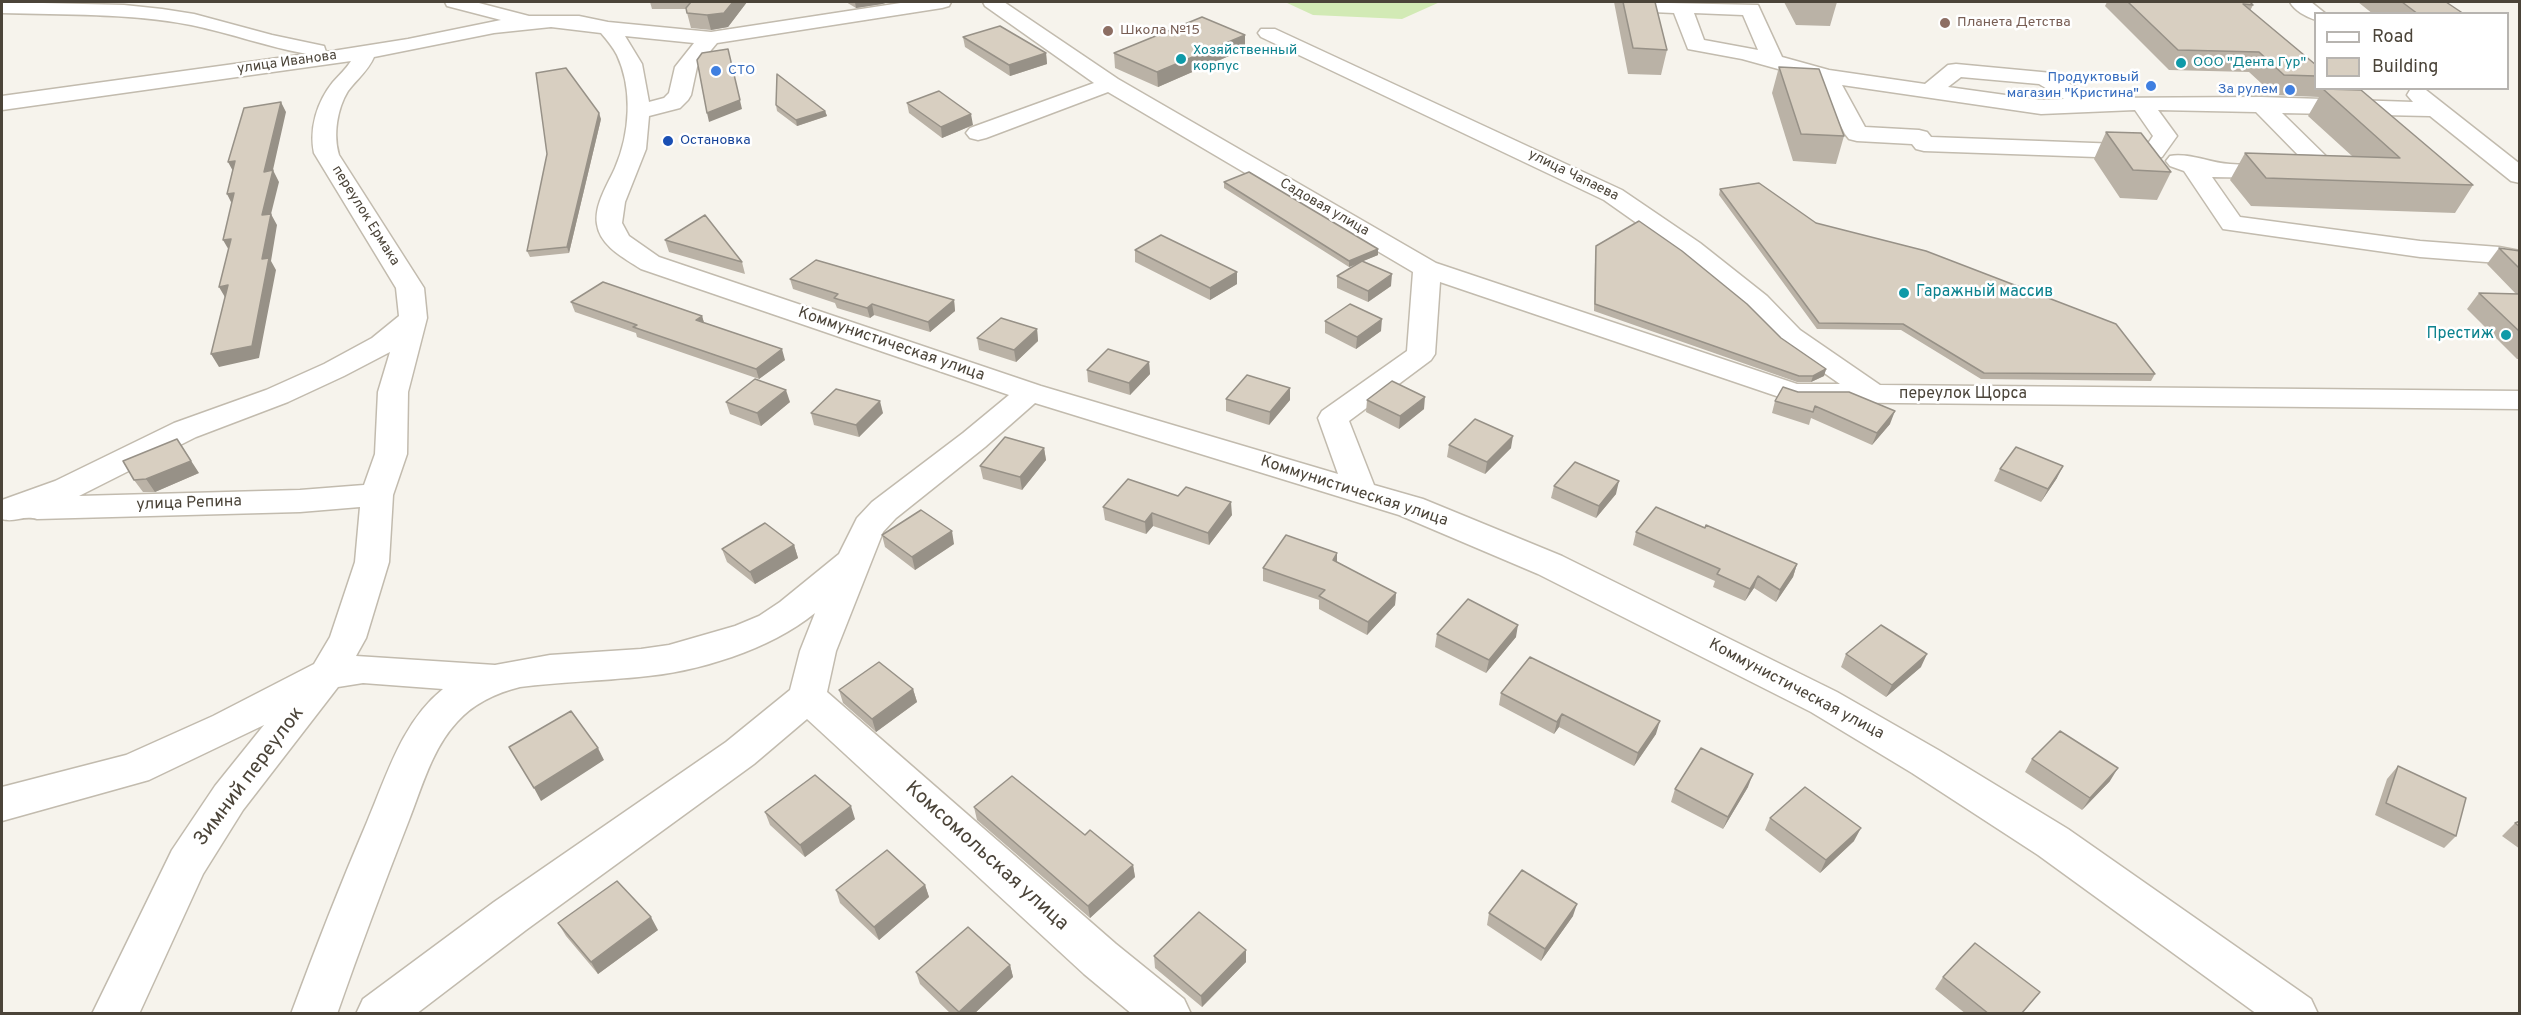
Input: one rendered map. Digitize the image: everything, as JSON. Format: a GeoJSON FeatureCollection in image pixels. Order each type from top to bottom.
{"type":"FeatureCollection","features":[{"type":"Feature","properties":{"kind":"street"},"geometry":{"type":"LineString","coordinates":[[454,2],[528,21]]}},
{"type":"Feature","properties":{"kind":"street","name":"улица Иванова"},"geometry":{"type":"LineString","coordinates":[[2,103],[355,54],[528,21],[590,19],[711,38],[942,2]]}},
{"type":"Feature","properties":{"kind":"street","name":"Садовая улица"},"geometry":{"type":"LineString","coordinates":[[992,2],[1110,84],[1427,269]]}},
{"type":"Feature","properties":{"kind":"street"},"geometry":{"type":"LineString","coordinates":[[2299,2],[2314,13]]}},
{"type":"Feature","properties":{"kind":"street"},"geometry":{"type":"LineString","coordinates":[[746,33],[789,5]]}},
{"type":"Feature","properties":{"kind":"street"},"geometry":{"type":"LineString","coordinates":[[1630,5],[1751,9],[1773,61]]}},
{"type":"Feature","properties":{"kind":"street"},"geometry":{"type":"LineString","coordinates":[[1682,7],[1695,45],[1744,53],[1827,76],[1928,92],[2041,107],[2140,103],[2435,109]]}},
{"type":"Feature","properties":{"kind":"street"},"geometry":{"type":"LineString","coordinates":[[4,8],[124,11],[162,15],[220,26],[270,42],[355,54]]}},
{"type":"Feature","properties":{"kind":"street","name":"Коммунистическая улица"},"geometry":{"type":"LineString","coordinates":[[590,19],[627,54],[634,76],[638,112],[635,149],[609,214],[611,230],[623,247],[650,263],[1030,392],[1411,507],[1550,565],[1824,702],[1926,762],[2053,842],[2295,1014]]}},
{"type":"Feature","properties":{"kind":"street","name":"улица Чапаева"},"geometry":{"type":"LineString","coordinates":[[1268,33],[1613,195],[1691,249],[1757,302],[1790,336],[1874,394]]}},
{"type":"Feature","properties":{"kind":"street"},"geometry":{"type":"LineString","coordinates":[[638,112],[672,104],[680,95],[686,67],[696,52],[711,38]]}},
{"type":"Feature","properties":{"kind":"street","name":"переулок Ермака"},"geometry":{"type":"LineString","coordinates":[[355,54],[363,63],[340,87],[332,101],[325,141],[326,152],[335,170],[410,288],[413,318]]}},
{"type":"Feature","properties":{"kind":"street"},"geometry":{"type":"LineString","coordinates":[[1827,76],[1857,134],[1919,137],[1924,144],[2154,152],[2195,168],[2240,171],[2325,168],[2261,104]]}},
{"type":"Feature","properties":{"kind":"street"},"geometry":{"type":"LineString","coordinates":[[978,133],[1110,84]]}},
{"type":"Feature","properties":{"kind":"street"},"geometry":{"type":"LineString","coordinates":[[2411,90],[2520,176]]}},
{"type":"Feature","properties":{"kind":"street"},"geometry":{"type":"LineString","coordinates":[[2140,103],[2165,136],[2154,152]]}},
{"type":"Feature","properties":{"kind":"street"},"geometry":{"type":"LineString","coordinates":[[2195,168],[2210,194],[2232,224],[2420,249],[2499,255],[2520,260]]}},
{"type":"Feature","properties":{"kind":"street"},"geometry":{"type":"LineString","coordinates":[[1360,491],[1333,418],[1421,354],[1427,269]]}},
{"type":"Feature","properties":{"kind":"street","name":"переулок Щорса"},"geometry":{"type":"LineString","coordinates":[[1427,269],[1794,393],[2520,400]]}},
{"type":"Feature","properties":{"kind":"street"},"geometry":{"type":"LineString","coordinates":[[8,515],[185,430],[277,396],[334,370],[382,344],[413,318]]}},
{"type":"Feature","properties":{"kind":"street","name":"Зимний переулок"},"geometry":{"type":"LineString","coordinates":[[115,1014],[187,863],[230,798],[327,674],[348,638],[372,562],[377,495],[391,454],[393,392],[413,318]]}},
{"type":"Feature","properties":{"kind":"street"},"geometry":{"type":"LineString","coordinates":[[379,1014],[510,916],[740,753],[807,696],[819,651],[869,526],[884,510],[974,440],[1030,392]]}},
{"type":"Feature","properties":{"kind":"street","name":"улица Репина"},"geometry":{"type":"LineString","coordinates":[[8,515],[377,495]]}},
{"type":"Feature","properties":{"kind":"street"},"geometry":{"type":"LineString","coordinates":[[314,1014],[343,930],[406,776],[429,730],[444,710],[456,700],[496,680],[536,670],[658,661],[741,638],[772,625],[796,609],[854,559]]}},
{"type":"Feature","properties":{"kind":"street"},"geometry":{"type":"LineString","coordinates":[[2,804],[135,769],[227,727],[327,674],[363,669],[496,680]]}},
{"type":"Feature","properties":{"kind":"street","name":"Комсомольская улица"},"geometry":{"type":"LineString","coordinates":[[807,696],[1100,959],[1168,1014]]}},
{"type":"Feature","properties":{"kind":"green space"},"geometry":{"type":"Polygon","coordinates":[[[1285,2],[1440,2],[1402,19],[1313,15],[1285,2]]]}},
{"type":"Feature","properties":{"kind":"building"},"geometry":{"type":"Polygon","coordinates":[[[691,2],[733,2],[724,13],[707,15],[687,13],[686,8],[691,2]]]}},
{"type":"Feature","properties":{"kind":"building"},"geometry":{"type":"Polygon","coordinates":[[[1623,2],[1655,2],[1667,50],[1633,48],[1623,2]]]}},
{"type":"Feature","properties":{"kind":"building"},"geometry":{"type":"Polygon","coordinates":[[[2128,2],[2250,2],[2253,5],[2243,4],[2314,63],[2314,76],[2284,75],[2259,52],[2178,50],[2128,2]]]}},
{"type":"Feature","properties":{"kind":"building"},"geometry":{"type":"Polygon","coordinates":[[[2402,2],[2446,2],[2461,12],[2415,12],[2402,2]]]}},
{"type":"Feature","properties":{"kind":"building"},"geometry":{"type":"Polygon","coordinates":[[[1202,17],[1245,35],[1157,72],[1114,53],[1202,17]]]}},
{"type":"Feature","properties":{"kind":"building"},"geometry":{"type":"Polygon","coordinates":[[[1000,26],[1046,53],[1009,65],[963,37],[1000,26]]]}},
{"type":"Feature","properties":{"kind":"building"},"geometry":{"type":"Polygon","coordinates":[[[728,49],[740,100],[707,113],[697,60],[702,53],[728,49]]]}},
{"type":"Feature","properties":{"kind":"building"},"geometry":{"type":"Polygon","coordinates":[[[1779,67],[1819,69],[1844,136],[1801,134],[1779,67]]]}},
{"type":"Feature","properties":{"kind":"building"},"geometry":{"type":"Polygon","coordinates":[[[566,68],[599,113],[567,247],[527,251],[547,154],[536,73],[566,68]]]}},
{"type":"Feature","properties":{"kind":"building"},"geometry":{"type":"Polygon","coordinates":[[[777,74],[825,111],[796,120],[776,105],[777,74]]]}},
{"type":"Feature","properties":{"kind":"building"},"geometry":{"type":"Polygon","coordinates":[[[2324,90],[2361,90],[2473,185],[2266,178],[2245,153],[2400,158],[2324,90]]]}},
{"type":"Feature","properties":{"kind":"building"},"geometry":{"type":"Polygon","coordinates":[[[939,91],[971,114],[941,127],[907,103],[939,91]]]}},
{"type":"Feature","properties":{"kind":"building"},"geometry":{"type":"Polygon","coordinates":[[[281,102],[264,172],[273,170],[262,215],[271,214],[262,259],[269,258],[252,346],[211,354],[228,285],[219,287],[231,239],[223,240],[234,193],[227,194],[235,161],[228,162],[244,108],[281,102]]]}},
{"type":"Feature","properties":{"kind":"building"},"geometry":{"type":"Polygon","coordinates":[[[2106,132],[2141,133],[2171,172],[2133,170],[2106,132]]]}},
{"type":"Feature","properties":{"kind":"building"},"geometry":{"type":"Polygon","coordinates":[[[1249,172],[1378,249],[1349,261],[1224,182],[1249,172]]]}},
{"type":"Feature","properties":{"kind":"building","name":"Гаражный массив"},"geometry":{"type":"Polygon","coordinates":[[[1759,183],[1816,223],[1926,251],[2116,324],[2155,374],[1984,373],[1903,324],[1819,323],[1720,189],[1759,183]]]}},
{"type":"Feature","properties":{"kind":"building"},"geometry":{"type":"Polygon","coordinates":[[[705,215],[742,262],[665,240],[705,215]]]}},
{"type":"Feature","properties":{"kind":"building"},"geometry":{"type":"Polygon","coordinates":[[[1639,221],[1682,251],[1747,304],[1781,338],[1826,369],[1813,376],[1799,376],[1595,304],[1596,246],[1639,221]]]}},
{"type":"Feature","properties":{"kind":"building"},"geometry":{"type":"Polygon","coordinates":[[[1161,235],[1237,272],[1210,288],[1135,250],[1161,235]]]}},
{"type":"Feature","properties":{"kind":"building"},"geometry":{"type":"Polygon","coordinates":[[[2499,248],[2520,251],[2520,269],[2499,248]]]}},
{"type":"Feature","properties":{"kind":"building"},"geometry":{"type":"Polygon","coordinates":[[[816,260],[954,300],[928,322],[872,304],[867,308],[834,298],[838,294],[790,279],[816,260]]]}},
{"type":"Feature","properties":{"kind":"building"},"geometry":{"type":"Polygon","coordinates":[[[1362,261],[1392,274],[1368,291],[1337,276],[1362,261]]]}},
{"type":"Feature","properties":{"kind":"building"},"geometry":{"type":"Polygon","coordinates":[[[603,282],[702,316],[696,320],[782,349],[756,369],[633,327],[637,325],[571,302],[603,282]]]}},
{"type":"Feature","properties":{"kind":"building"},"geometry":{"type":"Polygon","coordinates":[[[2479,293],[2520,294],[2520,332],[2479,293]]]}},
{"type":"Feature","properties":{"kind":"building"},"geometry":{"type":"Polygon","coordinates":[[[1350,304],[1382,319],[1357,337],[1325,321],[1350,304]]]}},
{"type":"Feature","properties":{"kind":"building"},"geometry":{"type":"Polygon","coordinates":[[[1001,318],[1037,329],[1014,350],[977,338],[1001,318]]]}},
{"type":"Feature","properties":{"kind":"building"},"geometry":{"type":"Polygon","coordinates":[[[1108,349],[1149,362],[1129,383],[1087,370],[1108,349]]]}},
{"type":"Feature","properties":{"kind":"building"},"geometry":{"type":"Polygon","coordinates":[[[1247,375],[1290,388],[1270,412],[1226,399],[1247,375]]]}},
{"type":"Feature","properties":{"kind":"building"},"geometry":{"type":"Polygon","coordinates":[[[755,379],[786,390],[757,413],[726,402],[755,379]]]}},
{"type":"Feature","properties":{"kind":"building"},"geometry":{"type":"Polygon","coordinates":[[[1392,381],[1425,397],[1400,416],[1367,400],[1392,381]]]}},
{"type":"Feature","properties":{"kind":"building"},"geometry":{"type":"Polygon","coordinates":[[[1783,387],[1798,392],[1849,392],[1895,411],[1877,433],[1815,406],[1813,412],[1775,401],[1783,387]]]}},
{"type":"Feature","properties":{"kind":"building"},"geometry":{"type":"Polygon","coordinates":[[[836,389],[880,401],[856,425],[811,413],[836,389]]]}},
{"type":"Feature","properties":{"kind":"building"},"geometry":{"type":"Polygon","coordinates":[[[1475,419],[1513,436],[1487,462],[1449,445],[1475,419]]]}},
{"type":"Feature","properties":{"kind":"building"},"geometry":{"type":"Polygon","coordinates":[[[1005,437],[1044,448],[1020,477],[980,466],[1005,437]]]}},
{"type":"Feature","properties":{"kind":"building"},"geometry":{"type":"Polygon","coordinates":[[[177,439],[191,461],[146,479],[134,480],[123,461],[177,439]]]}},
{"type":"Feature","properties":{"kind":"building"},"geometry":{"type":"Polygon","coordinates":[[[2016,447],[2063,466],[2048,489],[2000,469],[2016,447]]]}},
{"type":"Feature","properties":{"kind":"building"},"geometry":{"type":"Polygon","coordinates":[[[1575,462],[1619,481],[1599,506],[1554,486],[1575,462]]]}},
{"type":"Feature","properties":{"kind":"building"},"geometry":{"type":"Polygon","coordinates":[[[1128,479],[1178,496],[1186,487],[1231,502],[1208,533],[1152,513],[1145,522],[1103,507],[1128,479]]]}},
{"type":"Feature","properties":{"kind":"building"},"geometry":{"type":"Polygon","coordinates":[[[1656,507],[1705,528],[1706,525],[1797,564],[1780,590],[1758,576],[1750,589],[1717,574],[1720,569],[1636,532],[1656,507]]]}},
{"type":"Feature","properties":{"kind":"building"},"geometry":{"type":"Polygon","coordinates":[[[921,510],[952,531],[912,557],[882,535],[921,510]]]}},
{"type":"Feature","properties":{"kind":"building"},"geometry":{"type":"Polygon","coordinates":[[[765,523],[794,545],[750,572],[722,549],[765,523]]]}},
{"type":"Feature","properties":{"kind":"building"},"geometry":{"type":"Polygon","coordinates":[[[1286,535],[1337,553],[1333,560],[1396,593],[1368,622],[1319,596],[1325,590],[1263,568],[1286,535]]]}},
{"type":"Feature","properties":{"kind":"building"},"geometry":{"type":"Polygon","coordinates":[[[1468,599],[1518,625],[1489,660],[1437,634],[1468,599]]]}},
{"type":"Feature","properties":{"kind":"building"},"geometry":{"type":"Polygon","coordinates":[[[1881,625],[1927,654],[1892,685],[1846,654],[1881,625]]]}},
{"type":"Feature","properties":{"kind":"building"},"geometry":{"type":"Polygon","coordinates":[[[1530,657],[1660,721],[1638,753],[1562,714],[1557,722],[1501,693],[1530,657]]]}},
{"type":"Feature","properties":{"kind":"building"},"geometry":{"type":"Polygon","coordinates":[[[879,662],[913,689],[872,719],[839,690],[879,662]]]}},
{"type":"Feature","properties":{"kind":"building"},"geometry":{"type":"Polygon","coordinates":[[[571,711],[598,748],[534,788],[509,747],[571,711]]]}},
{"type":"Feature","properties":{"kind":"building"},"geometry":{"type":"Polygon","coordinates":[[[2060,731],[2118,768],[2090,798],[2032,759],[2060,731]]]}},
{"type":"Feature","properties":{"kind":"building"},"geometry":{"type":"Polygon","coordinates":[[[1701,748],[1753,774],[1728,817],[1675,789],[1701,748]]]}},
{"type":"Feature","properties":{"kind":"building"},"geometry":{"type":"Polygon","coordinates":[[[2398,766],[2466,798],[2456,836],[2386,803],[2398,766]]]}},
{"type":"Feature","properties":{"kind":"building"},"geometry":{"type":"Polygon","coordinates":[[[815,775],[851,806],[800,845],[765,812],[815,775]]]}},
{"type":"Feature","properties":{"kind":"building"},"geometry":{"type":"Polygon","coordinates":[[[1012,776],[1085,835],[1090,830],[1133,865],[1088,906],[974,807],[1012,776]]]}},
{"type":"Feature","properties":{"kind":"building"},"geometry":{"type":"Polygon","coordinates":[[[1805,787],[1861,828],[1826,860],[1770,818],[1805,787]]]}},
{"type":"Feature","properties":{"kind":"building"},"geometry":{"type":"Polygon","coordinates":[[[887,850],[925,885],[874,927],[836,890],[887,850]]]}},
{"type":"Feature","properties":{"kind":"building"},"geometry":{"type":"Polygon","coordinates":[[[1522,870],[1577,904],[1545,949],[1489,913],[1522,870]]]}},
{"type":"Feature","properties":{"kind":"building"},"geometry":{"type":"Polygon","coordinates":[[[617,881],[651,917],[591,962],[558,923],[617,881]]]}},
{"type":"Feature","properties":{"kind":"building"},"geometry":{"type":"Polygon","coordinates":[[[1199,912],[1246,950],[1201,996],[1154,956],[1199,912]]]}},
{"type":"Feature","properties":{"kind":"building"},"geometry":{"type":"Polygon","coordinates":[[[968,927],[1010,965],[959,1012],[916,972],[968,927]]]}},
{"type":"Feature","properties":{"kind":"building"},"geometry":{"type":"Polygon","coordinates":[[[1975,943],[2040,992],[2021,1014],[1989,1014],[1943,977],[1975,943]]]}},
{"type":"Feature","properties":{"kind":"place","name":"Планета Детства"},"geometry":{"type":"Point","coordinates":[1945,23]}},
{"type":"Feature","properties":{"kind":"place","name":"Школа №15"},"geometry":{"type":"Point","coordinates":[1108,31]}},
{"type":"Feature","properties":{"kind":"place","name":"Хозяйственный корпус"},"geometry":{"type":"Point","coordinates":[1181,59]}},
{"type":"Feature","properties":{"kind":"place","name":"ООО \"Дента Гур\""},"geometry":{"type":"Point","coordinates":[2181,63]}},
{"type":"Feature","properties":{"kind":"place","name":"СТО"},"geometry":{"type":"Point","coordinates":[716,71]}},
{"type":"Feature","properties":{"kind":"place","name":"Продуктовый магазин \"Кристина\""},"geometry":{"type":"Point","coordinates":[2151,86]}},
{"type":"Feature","properties":{"kind":"place","name":"За рулем"},"geometry":{"type":"Point","coordinates":[2290,90]}},
{"type":"Feature","properties":{"kind":"place","name":"Остановка"},"geometry":{"type":"Point","coordinates":[668,141]}},
{"type":"Feature","properties":{"kind":"place","name":"Гаражный массив"},"geometry":{"type":"Point","coordinates":[1904,293]}},
{"type":"Feature","properties":{"kind":"place","name":"Престиж"},"geometry":{"type":"Point","coordinates":[2506,335]}}]}
